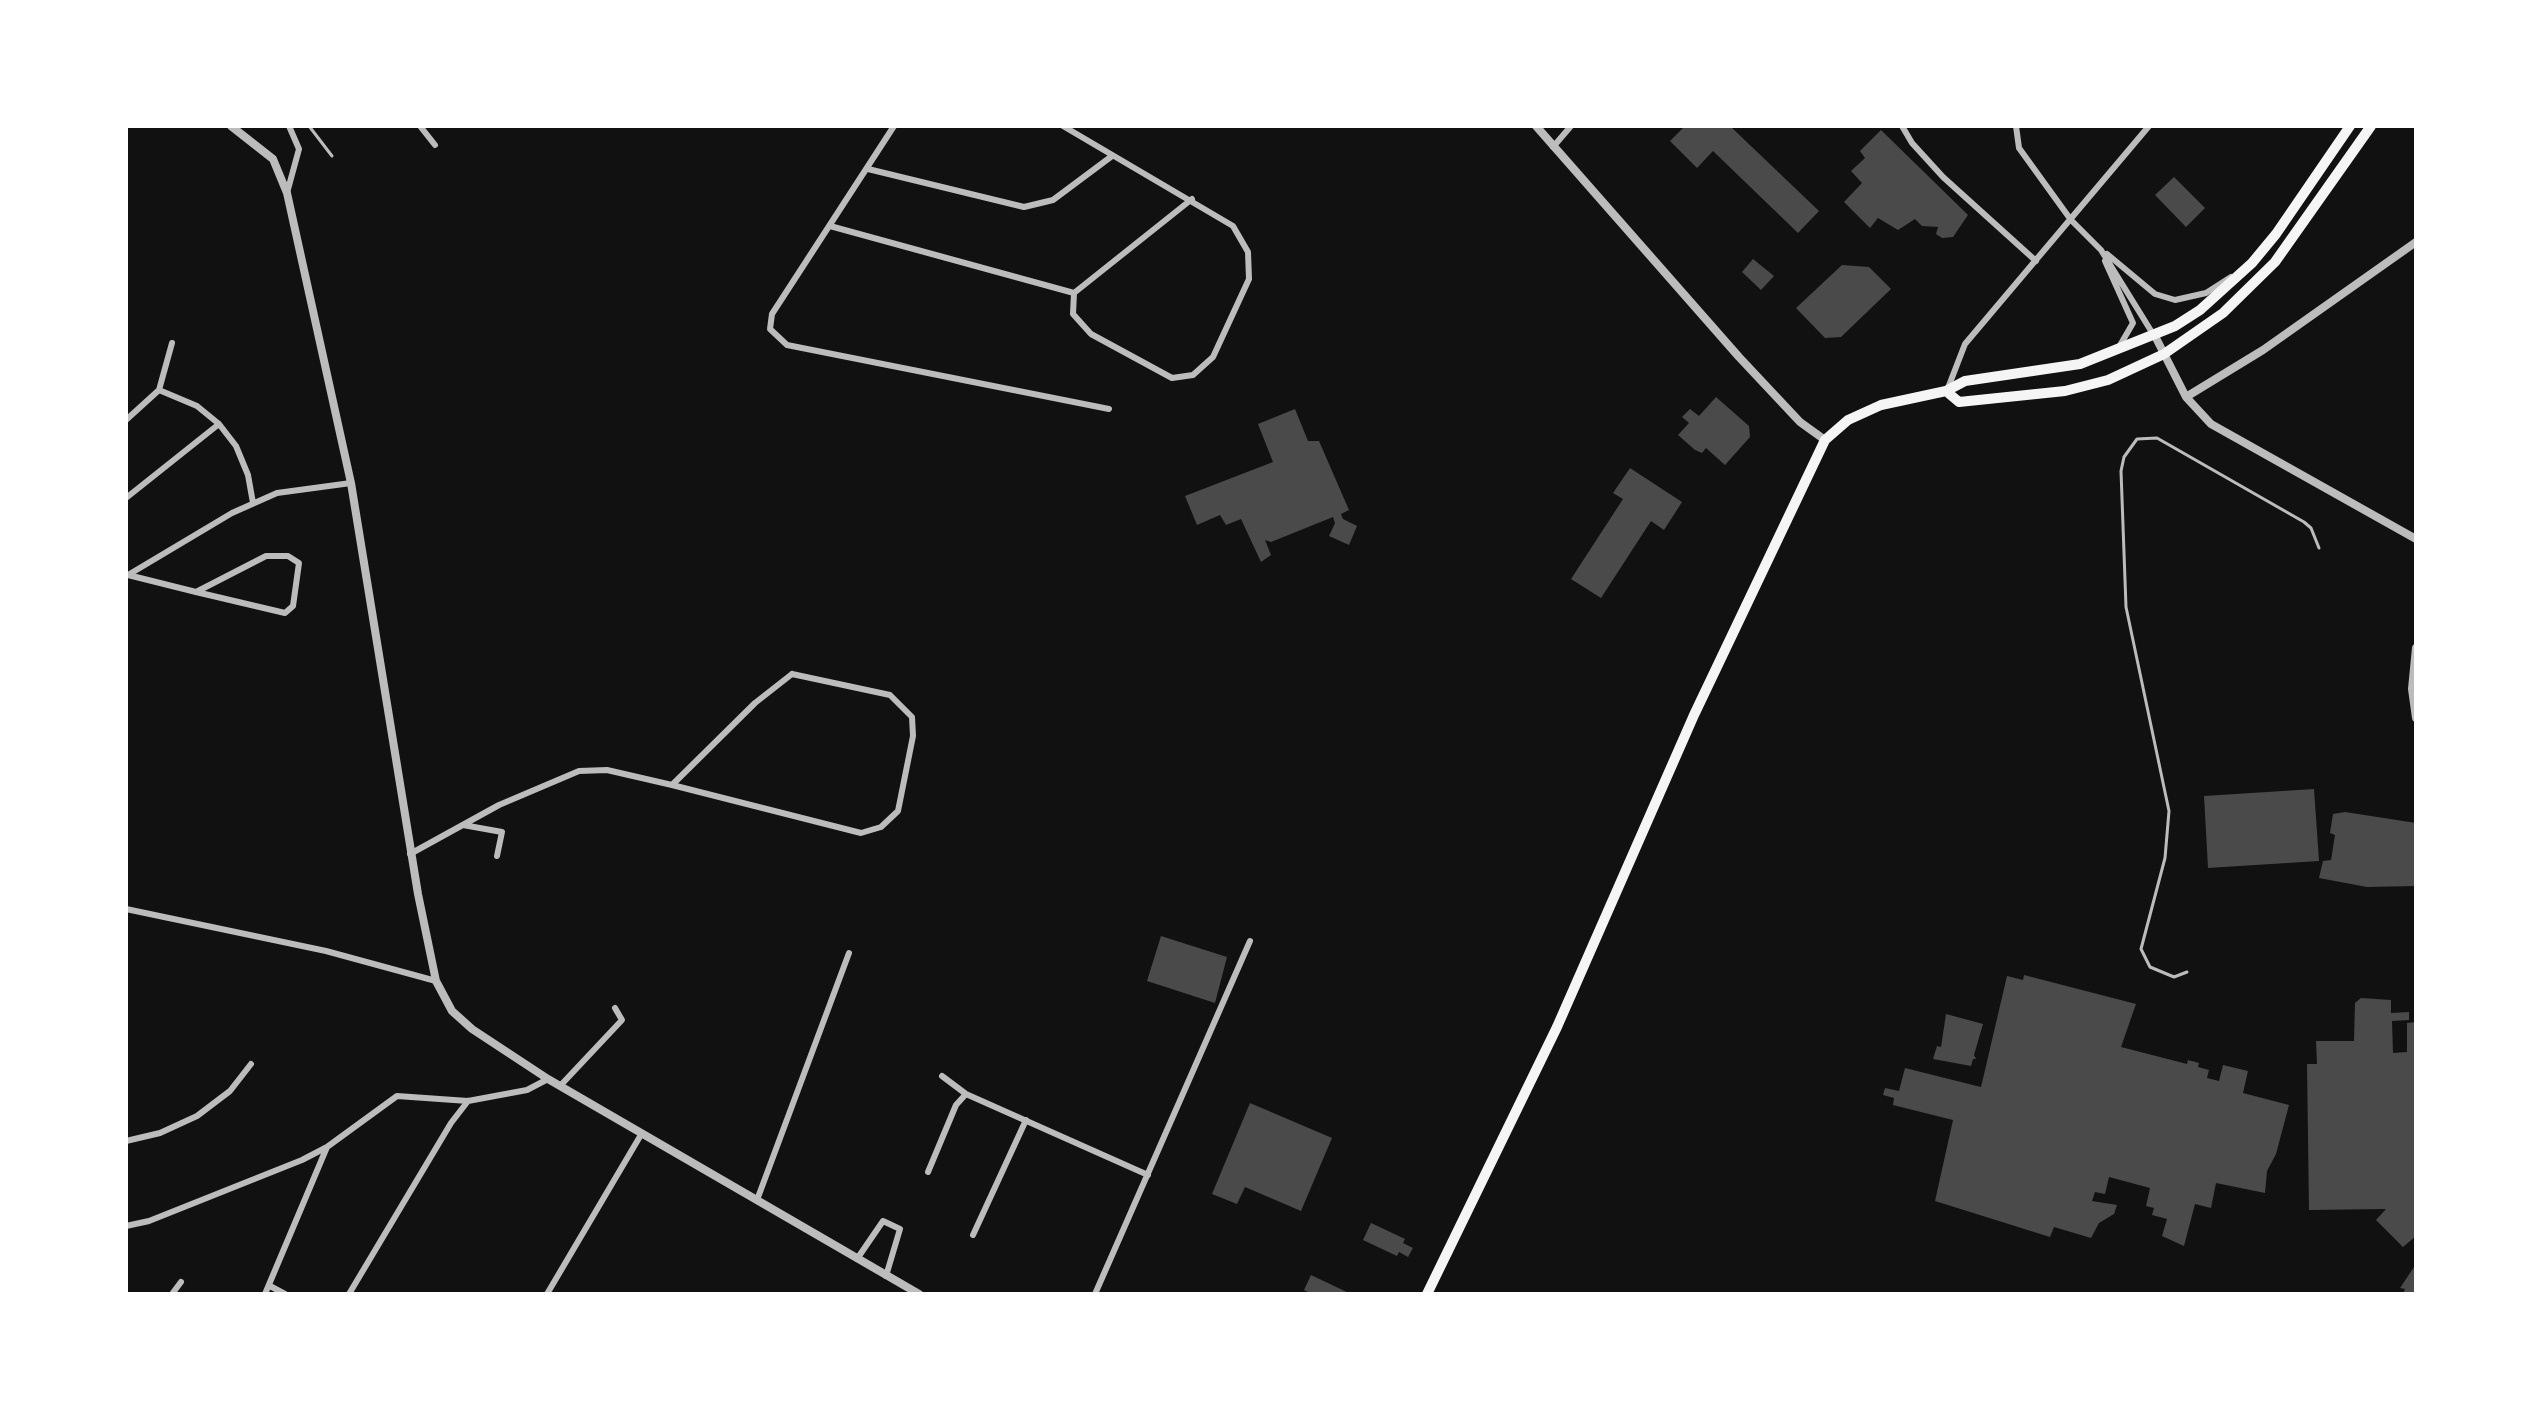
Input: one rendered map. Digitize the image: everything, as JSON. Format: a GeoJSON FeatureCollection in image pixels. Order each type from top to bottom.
{"type":"FeatureCollection","features":[{"type":"Feature","properties":{"kind":"main road"},"geometry":{"type":"LineString","coordinates":[[1427,1294],[1557,1027],[1694,715],[1825,440],[1864,411],[1946,391],[1965,381],[2057,370],[2108,355],[2155,336],[2200,310],[2252,263],[2350,126]]}},
{"type":"Feature","properties":{"kind":"main road"},"geometry":{"type":"LineString","coordinates":[[1946,391],[1959,402],[2065,391],[2108,380],[2164,354],[2223,313],[2275,262],[2371,126]]}},
{"type":"Feature","properties":{"kind":"street"},"geometry":{"type":"LineString","coordinates":[[231,126],[273,159],[287,193],[351,483],[410,854],[436,981],[452,1011],[472,1029],[548,1079],[919,1294]]}},
{"type":"Feature","properties":{"kind":"street"},"geometry":{"type":"LineString","coordinates":[[287,193],[299,149],[289,126]]}},
{"type":"Feature","properties":{"kind":"street"},"geometry":{"type":"LineString","coordinates":[[420,126],[435,145]]}},
{"type":"Feature","properties":{"kind":"street"},"geometry":{"type":"LineString","coordinates":[[894,126],[772,314],[770,329],[787,345],[1109,409]]}},
{"type":"Feature","properties":{"kind":"street"},"geometry":{"type":"LineString","coordinates":[[1063,126],[1192,199],[1233,226],[1248,252],[1249,279],[1213,357],[1193,375],[1172,378],[1091,334],[1073,314],[1074,293],[1192,199]]}},
{"type":"Feature","properties":{"kind":"street"},"geometry":{"type":"LineString","coordinates":[[1536,126],[1739,357],[1800,422],[1825,440]]}},
{"type":"Feature","properties":{"kind":"street"},"geometry":{"type":"LineString","coordinates":[[1553,147],[1571,126]]}},
{"type":"Feature","properties":{"kind":"street"},"geometry":{"type":"LineString","coordinates":[[1902,126],[1912,143],[1943,177],[2036,261]]}},
{"type":"Feature","properties":{"kind":"street"},"geometry":{"type":"LineString","coordinates":[[2016,126],[2019,148],[2071,220],[2101,250],[2155,294],[2175,300],[2206,293],[2252,263]]}},
{"type":"Feature","properties":{"kind":"street"},"geometry":{"type":"LineString","coordinates":[[1946,391],[1965,344],[2149,126]]}},
{"type":"Feature","properties":{"kind":"street"},"geometry":{"type":"LineString","coordinates":[[868,169],[1024,207],[1053,200],[1112,156]]}},
{"type":"Feature","properties":{"kind":"street"},"geometry":{"type":"LineString","coordinates":[[830,226],[1074,293]]}},
{"type":"Feature","properties":{"kind":"street"},"geometry":{"type":"LineString","coordinates":[[2186,397],[2263,350],[2416,242]]}},
{"type":"Feature","properties":{"kind":"street"},"geometry":{"type":"LineString","coordinates":[[2101,250],[2155,336],[2186,397],[2211,424],[2416,539]]}},
{"type":"Feature","properties":{"kind":"street"},"geometry":{"type":"LineString","coordinates":[[2101,250],[2133,323],[2126,339],[2108,355]]}},
{"type":"Feature","properties":{"kind":"street"},"geometry":{"type":"LineString","coordinates":[[126,420],[159,390],[172,343]]}},
{"type":"Feature","properties":{"kind":"street"},"geometry":{"type":"LineString","coordinates":[[159,390],[190,402],[219,424],[243,461],[253,503]]}},
{"type":"Feature","properties":{"kind":"street"},"geometry":{"type":"LineString","coordinates":[[126,498],[219,424]]}},
{"type":"Feature","properties":{"kind":"street"},"geometry":{"type":"LineString","coordinates":[[127,575],[253,503],[277,493],[351,483]]}},
{"type":"Feature","properties":{"kind":"street"},"geometry":{"type":"LineString","coordinates":[[127,575],[196,592],[285,613],[293,606],[299,563],[288,556],[266,556],[196,592]]}},
{"type":"Feature","properties":{"kind":"street"},"geometry":{"type":"LineString","coordinates":[[2416,648],[2412,689],[2416,718]]}},
{"type":"Feature","properties":{"kind":"street"},"geometry":{"type":"LineString","coordinates":[[410,854],[463,825],[579,771],[607,770],[861,833],[881,827],[898,811],[913,736],[912,717],[890,695],[792,674],[755,703],[672,785]]}},
{"type":"Feature","properties":{"kind":"street"},"geometry":{"type":"LineString","coordinates":[[463,825],[502,832],[497,856]]}},
{"type":"Feature","properties":{"kind":"street"},"geometry":{"type":"LineString","coordinates":[[126,910],[326,951],[436,981]]}},
{"type":"Feature","properties":{"kind":"street"},"geometry":{"type":"LineString","coordinates":[[1095,1294],[1250,941]]}},
{"type":"Feature","properties":{"kind":"street"},"geometry":{"type":"LineString","coordinates":[[757,1200],[849,953]]}},
{"type":"Feature","properties":{"kind":"street"},"geometry":{"type":"LineString","coordinates":[[560,1086],[622,1020],[615,1008]]}},
{"type":"Feature","properties":{"kind":"street"},"geometry":{"type":"LineString","coordinates":[[126,1141],[160,1133],[197,1116],[230,1091],[251,1064]]}},
{"type":"Feature","properties":{"kind":"street"},"geometry":{"type":"LineString","coordinates":[[942,1076],[966,1094],[1148,1175]]}},
{"type":"Feature","properties":{"kind":"street"},"geometry":{"type":"LineString","coordinates":[[126,1226],[149,1221],[327,1147],[397,1096],[468,1101],[527,1090],[548,1079]]}},
{"type":"Feature","properties":{"kind":"street"},"geometry":{"type":"LineString","coordinates":[[928,1172],[956,1105],[966,1094]]}},
{"type":"Feature","properties":{"kind":"street"},"geometry":{"type":"LineString","coordinates":[[349,1294],[451,1123],[468,1101]]}},
{"type":"Feature","properties":{"kind":"street"},"geometry":{"type":"LineString","coordinates":[[973,1235],[1026,1120]]}},
{"type":"Feature","properties":{"kind":"street"},"geometry":{"type":"LineString","coordinates":[[547,1294],[642,1133]]}},
{"type":"Feature","properties":{"kind":"street"},"geometry":{"type":"LineString","coordinates":[[265,1294],[327,1147]]}},
{"type":"Feature","properties":{"kind":"street"},"geometry":{"type":"LineString","coordinates":[[857,1259],[883,1221],[900,1229],[886,1276]]}},
{"type":"Feature","properties":{"kind":"street"},"geometry":{"type":"LineString","coordinates":[[172,1294],[181,1282]]}},
{"type":"Feature","properties":{"kind":"street"},"geometry":{"type":"LineString","coordinates":[[270,1286],[285,1294]]}},
{"type":"Feature","properties":{"kind":"lane"},"geometry":{"type":"LineString","coordinates":[[309,126],[332,156]]}},
{"type":"Feature","properties":{"kind":"lane"},"geometry":{"type":"LineString","coordinates":[[2187,972],[2174,977],[2150,967],[2141,949],[2165,858],[2169,811],[2126,607],[2121,471],[2124,457],[2137,439],[2147,436],[2157,438],[2304,522],[2311,528],[2319,548]]}},
{"type":"Feature","properties":{"kind":"building"},"geometry":{"type":"Polygon","coordinates":[[[1685,126],[1730,126],[1819,211],[1798,233],[1713,151],[1697,168],[1670,141],[1685,126]]]}},
{"type":"Feature","properties":{"kind":"building"},"geometry":{"type":"Polygon","coordinates":[[[1881,130],[1968,215],[1953,237],[1942,238],[1936,234],[1938,227],[1922,226],[1915,219],[1898,230],[1878,218],[1870,228],[1844,202],[1862,183],[1851,171],[1865,158],[1860,151],[1881,130]]]}},
{"type":"Feature","properties":{"kind":"building"},"geometry":{"type":"Polygon","coordinates":[[[2174,177],[2205,208],[2186,227],[2155,195],[2174,177]]]}},
{"type":"Feature","properties":{"kind":"building"},"geometry":{"type":"Polygon","coordinates":[[[1753,259],[1774,276],[1761,290],[1742,272],[1753,259]]]}},
{"type":"Feature","properties":{"kind":"building"},"geometry":{"type":"Polygon","coordinates":[[[1842,265],[1869,267],[1891,289],[1841,337],[1825,338],[1796,308],[1842,265]]]}},
{"type":"Feature","properties":{"kind":"building"},"geometry":{"type":"Polygon","coordinates":[[[1716,397],[1749,426],[1750,437],[1725,465],[1706,448],[1702,453],[1695,450],[1678,435],[1689,423],[1682,417],[1690,409],[1699,416],[1716,397]]]}},
{"type":"Feature","properties":{"kind":"building"},"geometry":{"type":"Polygon","coordinates":[[[1295,409],[1308,441],[1319,441],[1349,510],[1341,514],[1343,519],[1357,526],[1349,545],[1329,536],[1335,523],[1333,517],[1271,542],[1265,540],[1271,555],[1261,562],[1241,519],[1226,525],[1220,515],[1197,525],[1185,496],[1273,462],[1258,424],[1295,409]]]}},
{"type":"Feature","properties":{"kind":"building"},"geometry":{"type":"Polygon","coordinates":[[[1630,468],[1682,502],[1664,530],[1651,521],[1601,598],[1571,579],[1623,499],[1613,493],[1630,468]]]}},
{"type":"Feature","properties":{"kind":"building"},"geometry":{"type":"Polygon","coordinates":[[[2314,789],[2319,861],[2208,868],[2204,796],[2314,789]]]}},
{"type":"Feature","properties":{"kind":"building"},"geometry":{"type":"Polygon","coordinates":[[[2345,812],[2416,823],[2416,886],[2367,887],[2319,878],[2323,861],[2331,860],[2335,835],[2330,833],[2333,814],[2345,812]]]}},
{"type":"Feature","properties":{"kind":"building"},"geometry":{"type":"Polygon","coordinates":[[[1161,936],[1227,957],[1215,1003],[1147,981],[1161,936]]]}},
{"type":"Feature","properties":{"kind":"building"},"geometry":{"type":"Polygon","coordinates":[[[2024,975],[2136,1004],[2121,1047],[2187,1064],[2188,1060],[2199,1063],[2198,1067],[2209,1070],[2207,1078],[2219,1081],[2223,1065],[2248,1071],[2243,1093],[2289,1105],[2276,1154],[2267,1171],[2265,1193],[2216,1183],[2211,1208],[2195,1204],[2184,1246],[2162,1236],[2167,1219],[2152,1215],[2154,1208],[2146,1206],[2150,1188],[2109,1177],[2105,1194],[2095,1192],[2092,1201],[2117,1205],[2114,1214],[2099,1223],[2091,1238],[2054,1227],[2050,1237],[1935,1201],[1953,1120],[1893,1105],[1894,1098],[1883,1095],[1885,1088],[1899,1091],[1905,1068],[1981,1087],[2007,976],[2023,980],[2024,975]]]}},
{"type":"Feature","properties":{"kind":"building"},"geometry":{"type":"Polygon","coordinates":[[[2361,998],[2391,1000],[2391,1013],[2409,1012],[2409,1020],[2392,1021],[2393,1053],[2407,1052],[2407,1023],[2416,1022],[2416,1236],[2403,1247],[2376,1220],[2386,1209],[2309,1210],[2307,1064],[2317,1064],[2316,1041],[2354,1041],[2355,1003],[2361,998]]]}},
{"type":"Feature","properties":{"kind":"building"},"geometry":{"type":"Polygon","coordinates":[[[1946,1014],[1983,1024],[1974,1055],[1976,1059],[1973,1059],[1971,1066],[1933,1059],[1937,1046],[1941,1047],[1946,1014]]]}},
{"type":"Feature","properties":{"kind":"building"},"geometry":{"type":"Polygon","coordinates":[[[1250,1103],[1332,1138],[1301,1211],[1245,1187],[1237,1204],[1212,1194],[1250,1103]]]}},
{"type":"Feature","properties":{"kind":"building"},"geometry":{"type":"Polygon","coordinates":[[[1371,1223],[1405,1239],[1403,1243],[1413,1248],[1408,1257],[1399,1252],[1397,1256],[1363,1240],[1371,1223]]]}},
{"type":"Feature","properties":{"kind":"building"},"geometry":{"type":"Polygon","coordinates":[[[2416,1264],[2416,1294],[2403,1294],[2405,1289],[2400,1288],[2416,1264]]]}},
{"type":"Feature","properties":{"kind":"building"},"geometry":{"type":"Polygon","coordinates":[[[1311,1275],[1351,1294],[1312,1294],[1304,1290],[1311,1275]]]}}]}
